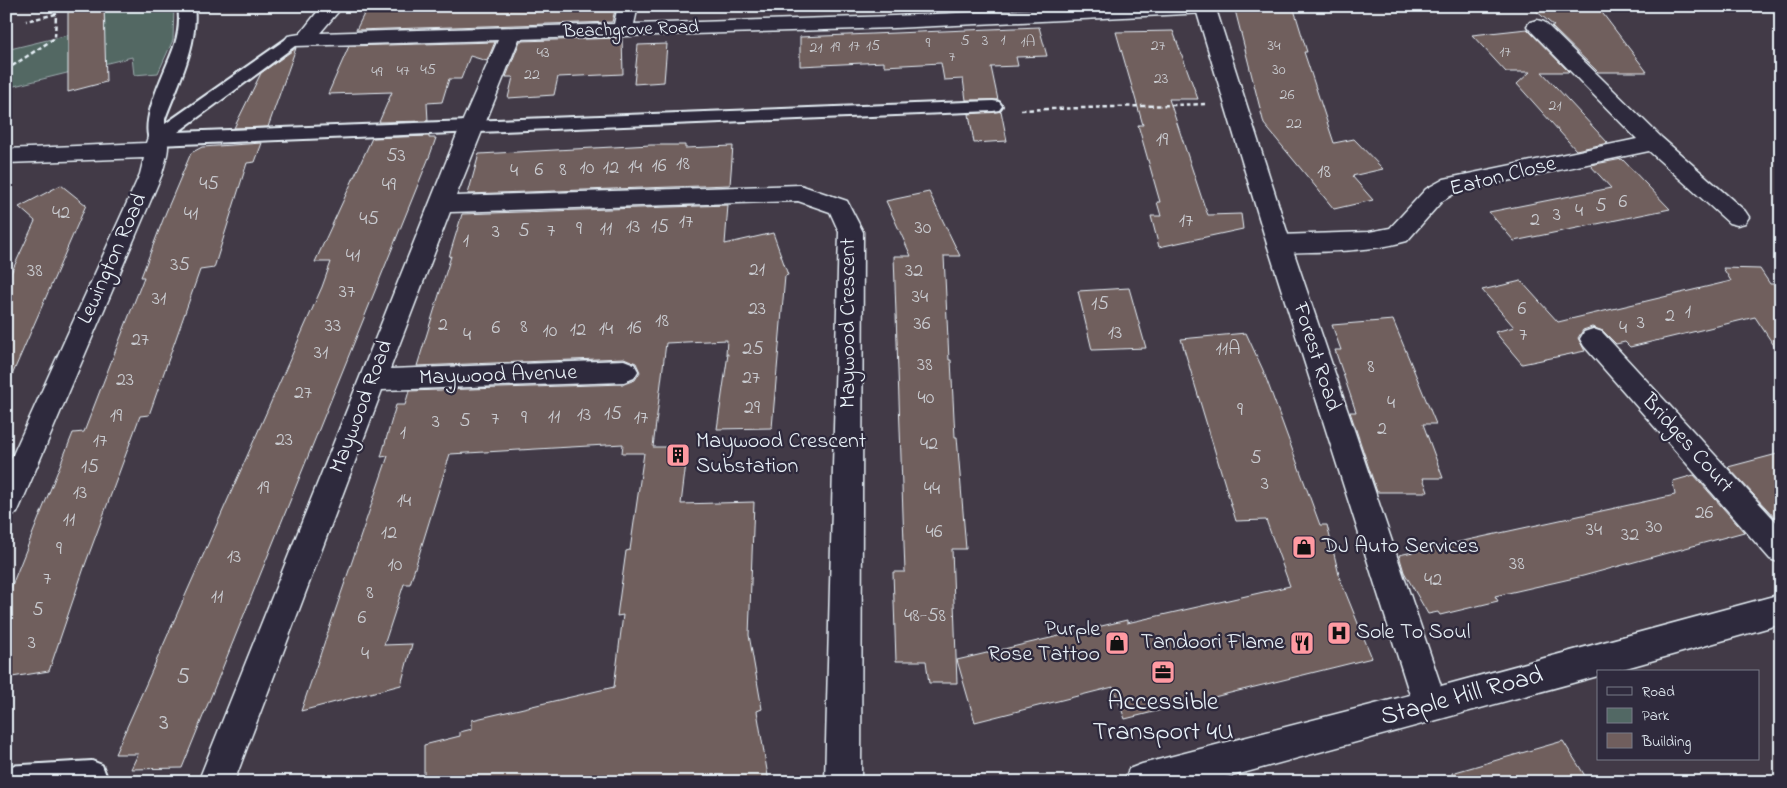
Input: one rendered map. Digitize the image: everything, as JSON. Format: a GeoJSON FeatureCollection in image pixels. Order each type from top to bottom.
{"type":"FeatureCollection","features":[{"type":"Feature","properties":{"kind":"street"},"geometry":{"type":"LineString","coordinates":[[301,40],[333,6]]}},
{"type":"Feature","properties":{"kind":"street"},"geometry":{"type":"LineString","coordinates":[[623,31],[628,6]]}},
{"type":"Feature","properties":{"kind":"street","name":"Beachgrove Road"},"geometry":{"type":"LineString","coordinates":[[301,40],[623,31],[893,14],[1206,7]]}},
{"type":"Feature","properties":{"kind":"street","name":"Forest Road"},"geometry":{"type":"LineString","coordinates":[[1206,7],[1279,244],[1430,706]]}},
{"type":"Feature","properties":{"kind":"street"},"geometry":{"type":"LineString","coordinates":[[1537,26],[1654,143],[1737,217]]}},
{"type":"Feature","properties":{"kind":"street","name":"Maywood Road"},"geometry":{"type":"LineString","coordinates":[[216,782],[471,127],[511,34]]}},
{"type":"Feature","properties":{"kind":"street","name":"Eaton Close"},"geometry":{"type":"LineString","coordinates":[[1279,244],[1369,241],[1398,235],[1434,195],[1452,184],[1654,143]]}},
{"type":"Feature","properties":{"kind":"street"},"geometry":{"type":"LineString","coordinates":[[6,156],[157,145]]}},
{"type":"Feature","properties":{"kind":"street","name":"Lewington Road"},"geometry":{"type":"LineString","coordinates":[[6,504],[151,174],[157,145]]}},
{"type":"Feature","properties":{"kind":"street","name":"Maywood Crescent"},"geometry":{"type":"LineString","coordinates":[[442,204],[800,194],[840,207],[852,232],[843,782]]}},
{"type":"Feature","properties":{"kind":"street","name":"Bridges Court"},"geometry":{"type":"LineString","coordinates":[[1593,339],[1781,550]]}},
{"type":"Feature","properties":{"kind":"street","name":"Maywood Avenue"},"geometry":{"type":"LineString","coordinates":[[373,380],[624,371]]}},
{"type":"Feature","properties":{"kind":"street","name":"Staple Hill Road"},"geometry":{"type":"LineString","coordinates":[[1142,782],[1430,706],[1781,609]]}},
{"type":"Feature","properties":{"kind":"lane","name":"Lewington Road"},"geometry":{"type":"LineString","coordinates":[[157,145],[156,119],[184,43],[188,22],[186,6]]}},
{"type":"Feature","properties":{"kind":"lane"},"geometry":{"type":"LineString","coordinates":[[157,145],[301,40]]}},
{"type":"Feature","properties":{"kind":"lane"},"geometry":{"type":"LineString","coordinates":[[157,145],[471,127],[993,106]]}},
{"type":"Feature","properties":{"kind":"lane"},"geometry":{"type":"LineString","coordinates":[[6,780],[92,775]]}},
{"type":"Feature","properties":{"kind":"path"},"geometry":{"type":"LineString","coordinates":[[6,70],[55,38],[56,14],[26,21]]}},
{"type":"Feature","properties":{"kind":"path"},"geometry":{"type":"LineString","coordinates":[[993,106],[993,111],[1236,103]]}},
{"type":"Feature","properties":{"kind":"green space"},"geometry":{"type":"Polygon","coordinates":[[[104,6],[174,6],[173,40],[158,73],[134,75],[132,57],[6,88],[6,50],[105,26],[104,6]]]}},
{"type":"Feature","properties":{"kind":"building"},"geometry":{"type":"Polygon","coordinates":[[[68,6],[104,6],[106,82],[68,92],[68,6]]]}},
{"type":"Feature","properties":{"kind":"building"},"geometry":{"type":"Polygon","coordinates":[[[368,6],[616,6],[612,22],[356,30],[368,6]]]}},
{"type":"Feature","properties":{"kind":"building"},"geometry":{"type":"Polygon","coordinates":[[[1234,6],[1293,6],[1307,52],[1304,52],[1334,143],[1354,139],[1383,169],[1352,176],[1373,200],[1334,209],[1264,124],[1234,6]]]}},
{"type":"Feature","properties":{"kind":"building"},"geometry":{"type":"Polygon","coordinates":[[[1530,6],[1597,6],[1647,72],[1598,72],[1551,26],[1554,26],[1530,6]]]}},
{"type":"Feature","properties":{"kind":"building"},"geometry":{"type":"Polygon","coordinates":[[[1039,27],[1047,56],[1016,57],[1018,66],[991,67],[998,100],[966,100],[963,79],[944,80],[941,63],[884,66],[884,62],[800,66],[800,37],[1039,27]]]}},
{"type":"Feature","properties":{"kind":"building"},"geometry":{"type":"Polygon","coordinates":[[[1527,29],[1569,72],[1542,72],[1608,143],[1576,150],[1517,84],[1530,72],[1506,72],[1472,35],[1527,29]]]}},
{"type":"Feature","properties":{"kind":"building"},"geometry":{"type":"Polygon","coordinates":[[[1173,31],[1198,99],[1169,99],[1204,205],[1208,215],[1241,214],[1243,229],[1159,247],[1151,216],[1161,216],[1157,202],[1160,202],[1138,125],[1143,125],[1116,32],[1173,31]]]}},
{"type":"Feature","properties":{"kind":"building"},"geometry":{"type":"Polygon","coordinates":[[[622,38],[623,74],[558,77],[554,95],[508,98],[513,77],[506,77],[520,41],[622,38]]]}},
{"type":"Feature","properties":{"kind":"building"},"geometry":{"type":"Polygon","coordinates":[[[495,42],[487,61],[470,56],[461,79],[449,79],[442,102],[427,103],[428,121],[379,122],[392,92],[328,94],[349,46],[495,42]]]}},
{"type":"Feature","properties":{"kind":"building"},"geometry":{"type":"Polygon","coordinates":[[[667,44],[664,82],[634,84],[638,45],[667,44]]]}},
{"type":"Feature","properties":{"kind":"building"},"geometry":{"type":"Polygon","coordinates":[[[296,48],[268,127],[234,128],[261,73],[296,48]]]}},
{"type":"Feature","properties":{"kind":"building"},"geometry":{"type":"Polygon","coordinates":[[[1001,111],[1007,141],[974,143],[969,114],[1001,111]]]}},
{"type":"Feature","properties":{"kind":"building"},"geometry":{"type":"Polygon","coordinates":[[[429,136],[429,138],[436,138],[430,155],[182,768],[131,769],[138,754],[115,754],[322,287],[331,262],[315,262],[372,138],[429,136]]]}},
{"type":"Feature","properties":{"kind":"building"},"geometry":{"type":"Polygon","coordinates":[[[262,143],[255,162],[247,163],[214,268],[200,270],[149,415],[140,416],[85,565],[49,671],[6,678],[6,600],[73,433],[84,432],[144,277],[141,277],[191,153],[202,147],[262,143]]]}},
{"type":"Feature","properties":{"kind":"building"},"geometry":{"type":"Polygon","coordinates":[[[685,145],[685,148],[733,146],[730,185],[468,194],[479,154],[685,145]]]}},
{"type":"Feature","properties":{"kind":"building"},"geometry":{"type":"Polygon","coordinates":[[[1622,159],[1670,209],[1514,241],[1489,212],[1611,188],[1590,165],[1622,159]]]}},
{"type":"Feature","properties":{"kind":"building"},"geometry":{"type":"Polygon","coordinates":[[[61,185],[86,205],[6,389],[6,284],[35,221],[19,207],[61,185]]]}},
{"type":"Feature","properties":{"kind":"building"},"geometry":{"type":"Polygon","coordinates":[[[929,192],[960,256],[944,256],[949,360],[951,360],[955,437],[957,437],[966,549],[952,549],[957,683],[929,683],[926,661],[896,661],[893,572],[905,572],[894,256],[911,256],[886,201],[929,192]]]}},
{"type":"Feature","properties":{"kind":"building"},"geometry":{"type":"Polygon","coordinates":[[[728,205],[725,244],[773,233],[788,275],[785,276],[772,428],[717,429],[728,354],[726,354],[727,340],[666,343],[653,447],[688,447],[681,504],[754,502],[749,635],[762,709],[757,711],[769,782],[424,782],[424,745],[460,736],[460,732],[472,729],[472,720],[614,687],[623,615],[617,616],[626,551],[630,550],[644,453],[622,453],[623,444],[450,454],[410,584],[404,584],[384,645],[412,644],[401,685],[301,711],[388,456],[381,457],[396,405],[405,405],[409,391],[624,384],[635,380],[640,372],[636,363],[624,358],[417,366],[462,214],[728,205]]]}},
{"type":"Feature","properties":{"kind":"building"},"geometry":{"type":"Polygon","coordinates":[[[1723,268],[1760,269],[1770,284],[1781,284],[1781,356],[1755,317],[1630,347],[1625,342],[1616,344],[1603,331],[1592,327],[1583,330],[1578,338],[1585,351],[1522,364],[1495,332],[1514,327],[1482,290],[1521,281],[1558,322],[1731,281],[1723,268]]]}},
{"type":"Feature","properties":{"kind":"building"},"geometry":{"type":"Polygon","coordinates":[[[1129,288],[1146,348],[1092,350],[1078,291],[1129,288]]]}},
{"type":"Feature","properties":{"kind":"building"},"geometry":{"type":"Polygon","coordinates":[[[1393,320],[1436,424],[1423,424],[1443,478],[1423,478],[1428,492],[1377,492],[1350,412],[1356,412],[1335,350],[1341,350],[1332,325],[1393,320]]]}},
{"type":"Feature","properties":{"kind":"building"},"geometry":{"type":"Polygon","coordinates":[[[1246,333],[1263,370],[1320,525],[1327,525],[1340,579],[1372,658],[1125,719],[1113,687],[975,722],[957,660],[1127,620],[1127,623],[1290,586],[1266,520],[1236,521],[1181,339],[1246,333]]]}},
{"type":"Feature","properties":{"kind":"building"},"geometry":{"type":"Polygon","coordinates":[[[1781,453],[1781,521],[1778,521],[1728,467],[1781,453]]]}},
{"type":"Feature","properties":{"kind":"building"},"geometry":{"type":"Polygon","coordinates":[[[1694,475],[1744,532],[1583,576],[1495,596],[1498,601],[1440,615],[1438,612],[1428,614],[1404,572],[1399,555],[1675,495],[1673,481],[1694,475]]]}},
{"type":"Feature","properties":{"kind":"building"},"geometry":{"type":"Polygon","coordinates":[[[1563,741],[1589,782],[1453,782],[1452,773],[1563,741]]]}},
{"type":"Feature","properties":{"kind":"place","name":"Maywood Crescent Substation"},"geometry":{"type":"Point","coordinates":[678,455]}},
{"type":"Feature","properties":{"kind":"place","name":"DJ Auto Services"},"geometry":{"type":"Point","coordinates":[1304,547]}},
{"type":"Feature","properties":{"kind":"place","name":"Sole To Soul"},"geometry":{"type":"Point","coordinates":[1339,633]}},
{"type":"Feature","properties":{"kind":"place","name":"Purple Rose Tattoo"},"geometry":{"type":"Point","coordinates":[1117,643]}},
{"type":"Feature","properties":{"kind":"place","name":"Tandoori Flame"},"geometry":{"type":"Point","coordinates":[1302,643]}},
{"type":"Feature","properties":{"kind":"place","name":"Accessible Transport 4U"},"geometry":{"type":"Point","coordinates":[1163,672]}}]}
